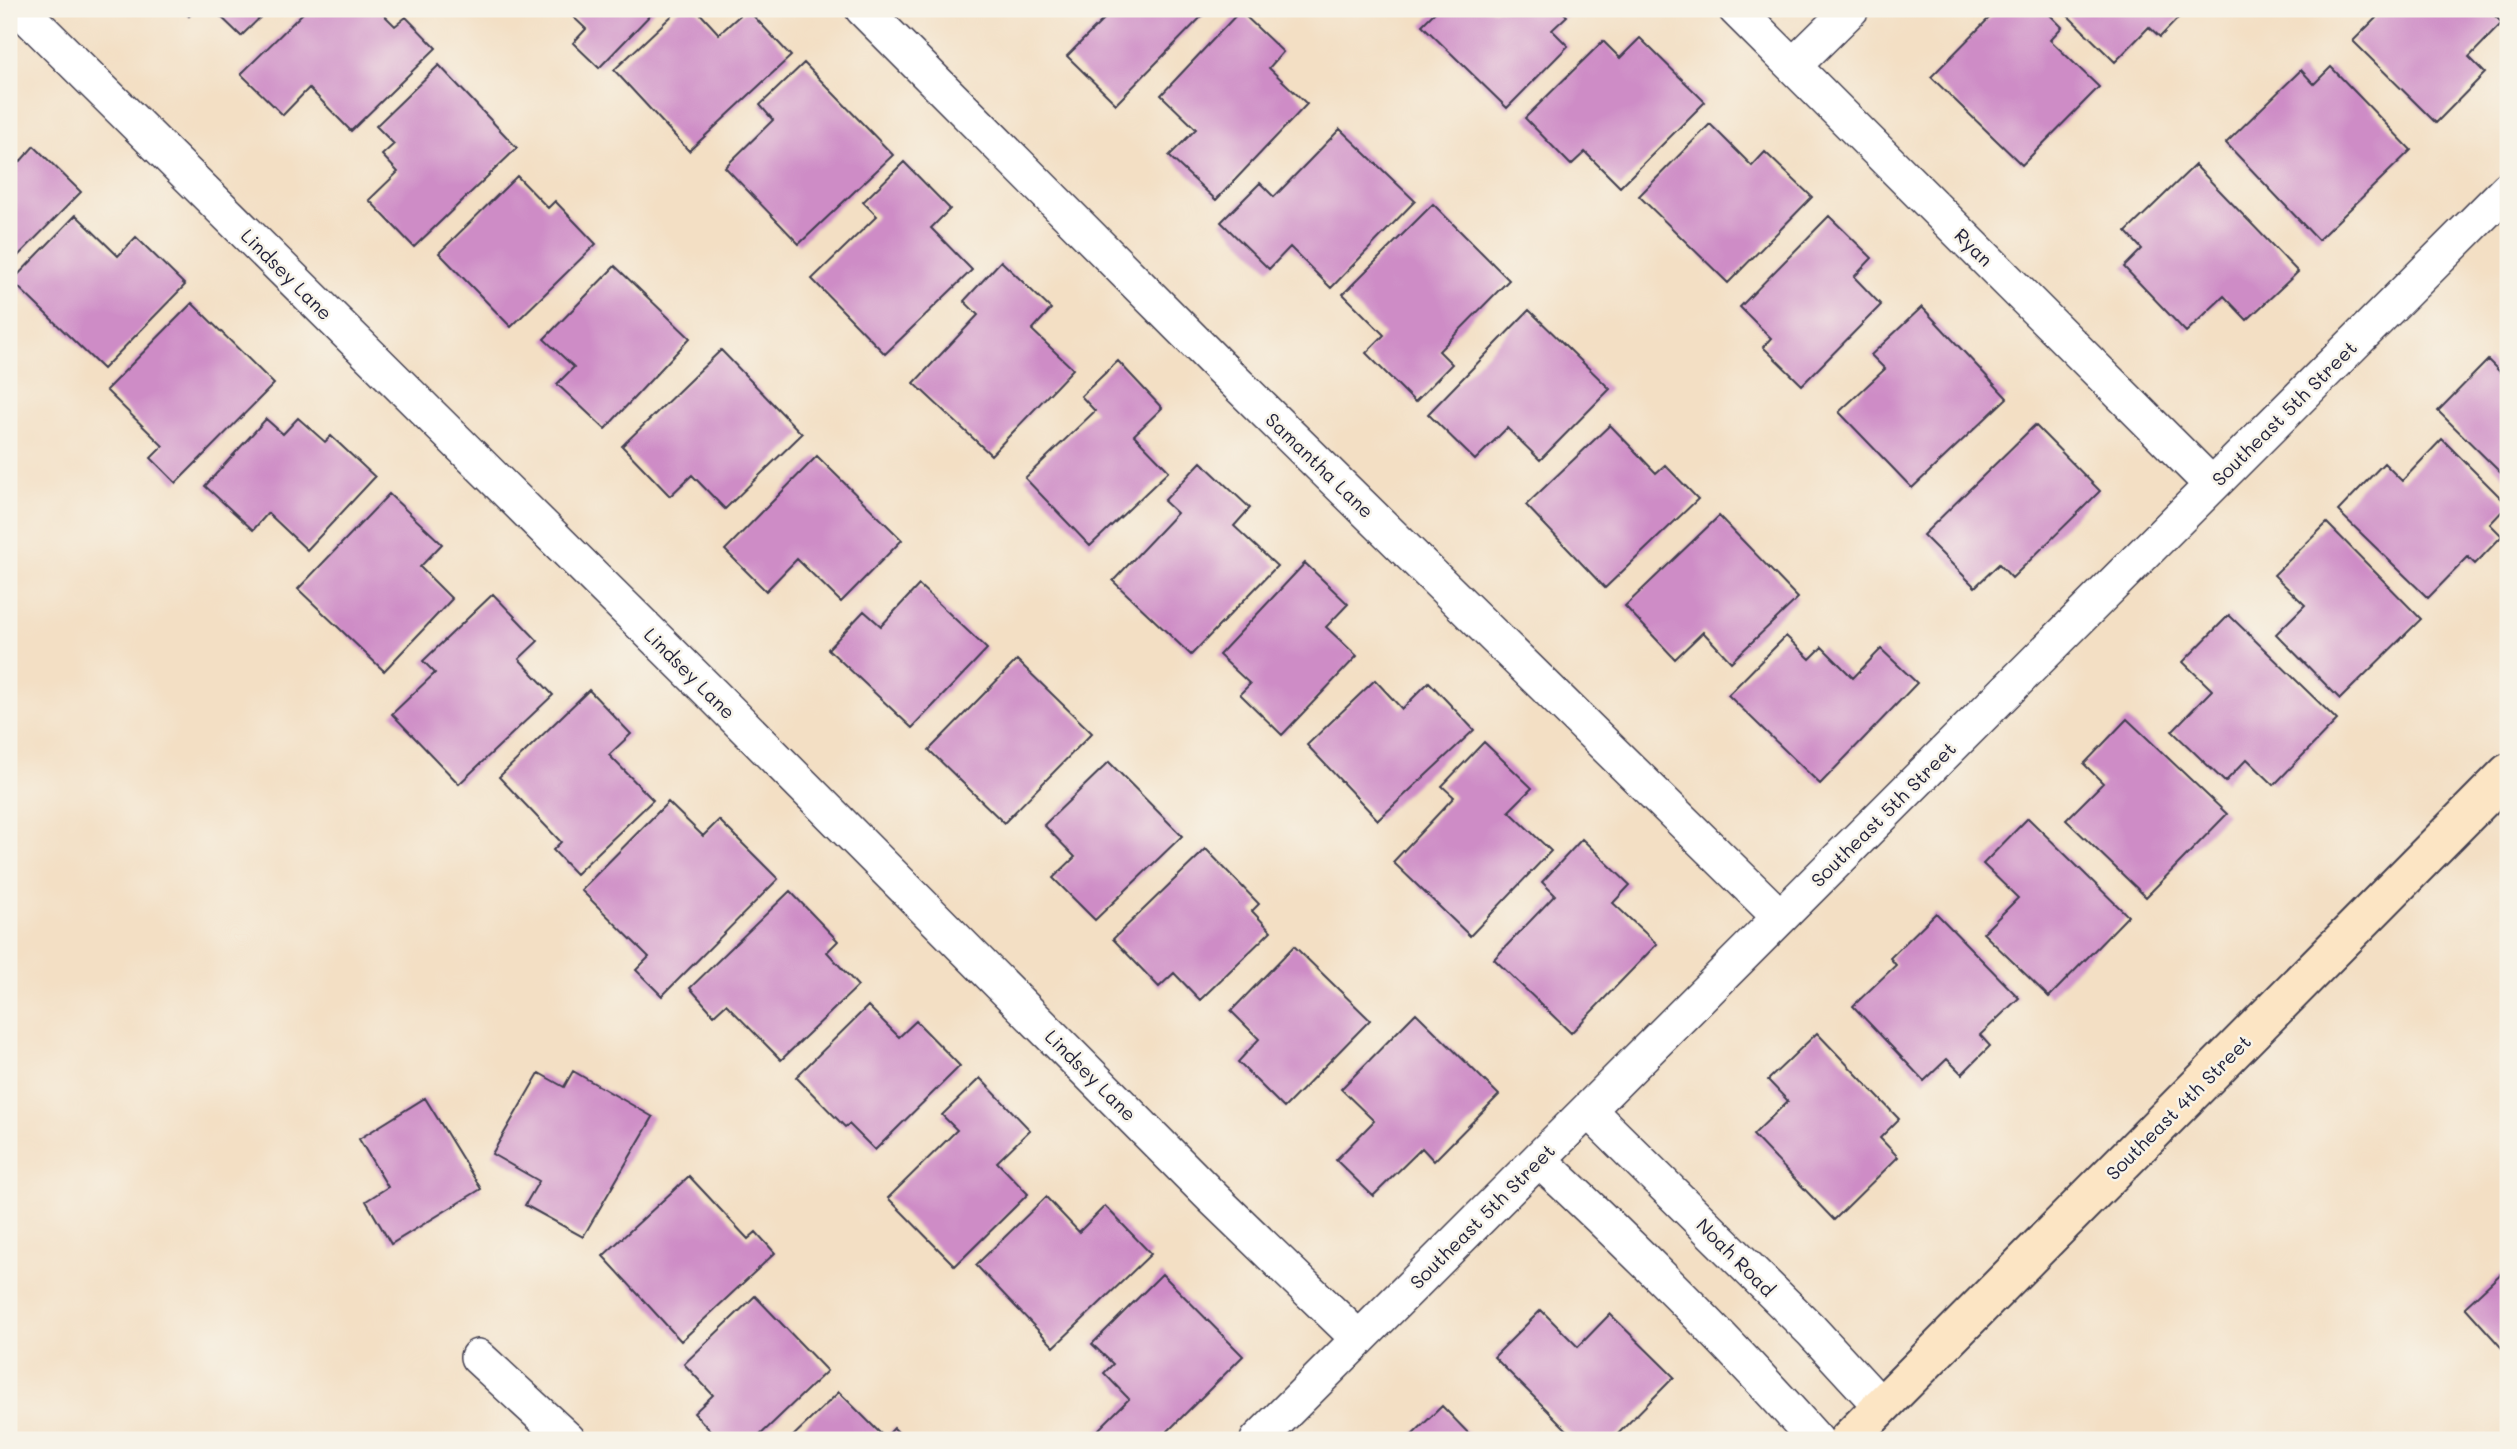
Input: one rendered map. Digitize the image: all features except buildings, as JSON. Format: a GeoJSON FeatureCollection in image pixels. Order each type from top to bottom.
{"type":"FeatureCollection","features":[{"type":"Feature","properties":{"kind":"main road","name":"Southeast 4th Street"},"geometry":{"type":"LineString","coordinates":[[1848,1440],[2508,773]]}},
{"type":"Feature","properties":{"kind":"street","name":"Lindsey Lane"},"geometry":{"type":"LineString","coordinates":[[20,9],[722,704],[1214,1199],[1359,1339]]}},
{"type":"Feature","properties":{"kind":"street","name":"Samantha Lane"},"geometry":{"type":"LineString","coordinates":[[863,9],[1227,374],[1780,917]]}},
{"type":"Feature","properties":{"kind":"street","name":"Ryan"},"geometry":{"type":"LineString","coordinates":[[1736,9],[2212,485]]}},
{"type":"Feature","properties":{"kind":"street"},"geometry":{"type":"LineString","coordinates":[[1793,66],[1851,9]]}},
{"type":"Feature","properties":{"kind":"street","name":"Southeast 5th Street"},"geometry":{"type":"LineString","coordinates":[[1258,1440],[2508,189]]}},
{"type":"Feature","properties":{"kind":"street","name":"Noah Road"},"geometry":{"type":"LineString","coordinates":[[1588,1110],[1811,1330],[1881,1406]]}},
{"type":"Feature","properties":{"kind":"street"},"geometry":{"type":"LineString","coordinates":[[1539,1160],[1759,1376],[1816,1440]]}},
{"type":"Feature","properties":{"kind":"street"},"geometry":{"type":"LineString","coordinates":[[478,1357],[568,1440]]}}]}
